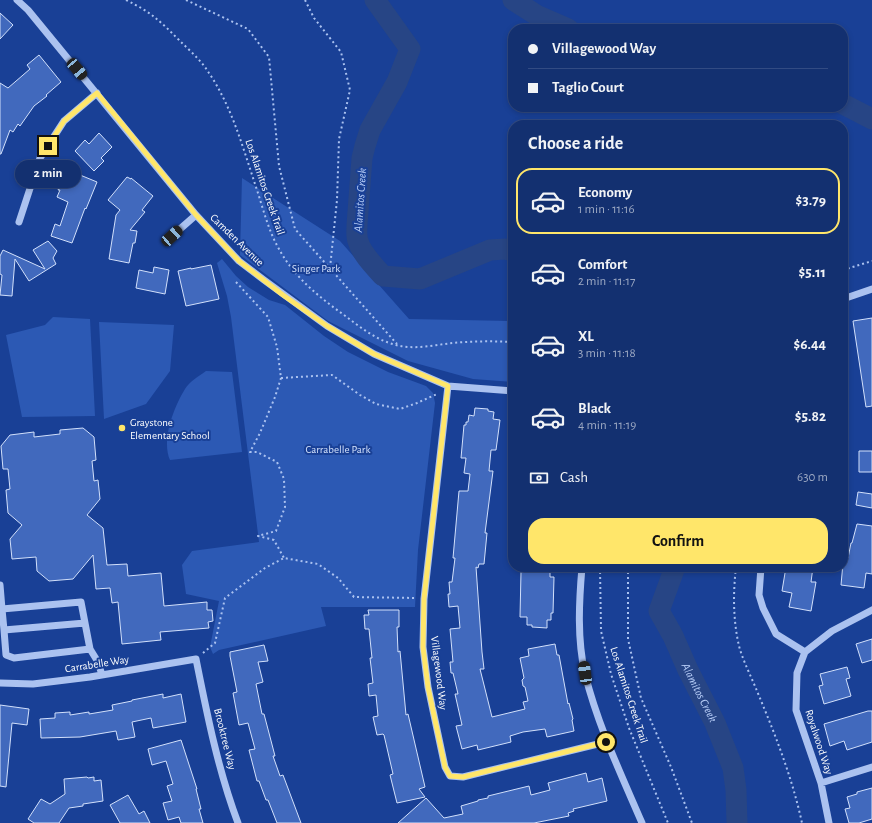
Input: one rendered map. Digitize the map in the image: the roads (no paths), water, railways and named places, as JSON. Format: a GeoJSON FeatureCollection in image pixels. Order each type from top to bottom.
{"type":"FeatureCollection","features":[{"type":"Feature","properties":{"kind":"street","name":"Camden Avenue"},"geometry":{"type":"LineString","coordinates":[[17,0],[28,10],[196,215],[239,261],[283,295],[327,326],[374,354],[448,386],[508,391]]}},
{"type":"Feature","properties":{"kind":"street"},"geometry":{"type":"LineString","coordinates":[[19,222],[40,158],[64,121],[97,93]]}},
{"type":"Feature","properties":{"kind":"street"},"geometry":{"type":"LineString","coordinates":[[172,236],[196,215]]}},
{"type":"Feature","properties":{"kind":"street"},"geometry":{"type":"LineString","coordinates":[[848,297],[872,289]]}},
{"type":"Feature","properties":{"kind":"street","name":"Villagewood Way"},"geometry":{"type":"LineString","coordinates":[[448,386],[424,599],[423,647],[428,687],[445,767],[450,776],[463,777],[606,742]]}},
{"type":"Feature","properties":{"kind":"street"},"geometry":{"type":"LineString","coordinates":[[581,572],[579,596],[580,635],[585,673],[606,742],[642,823]]}},
{"type":"Feature","properties":{"kind":"street"},"geometry":{"type":"LineString","coordinates":[[761,572],[759,595],[776,634],[805,652],[832,632],[872,610]]}},
{"type":"Feature","properties":{"kind":"street"},"geometry":{"type":"LineString","coordinates":[[0,585],[6,655],[14,658],[90,649]]}},
{"type":"Feature","properties":{"kind":"street"},"geometry":{"type":"LineString","coordinates":[[2,609],[81,602],[90,649],[98,662],[102,675]]}},
{"type":"Feature","properties":{"kind":"street"},"geometry":{"type":"LineString","coordinates":[[4,630],[85,622]]}},
{"type":"Feature","properties":{"kind":"street","name":"Royalwood Way"},"geometry":{"type":"LineString","coordinates":[[805,652],[797,673],[796,710],[821,783],[829,823]]}},
{"type":"Feature","properties":{"kind":"street","name":"Carrabelle Way"},"geometry":{"type":"LineString","coordinates":[[0,682],[33,684],[102,675],[196,659]]}},
{"type":"Feature","properties":{"kind":"street","name":"Brooktree Way"},"geometry":{"type":"LineString","coordinates":[[196,659],[209,722],[228,798],[238,823]]}},
{"type":"Feature","properties":{"kind":"street"},"geometry":{"type":"LineString","coordinates":[[821,783],[872,767]]}},
{"type":"Feature","properties":{"kind":"waterway","name":"Alamitos Creek"},"geometry":{"type":"LineString","coordinates":[[375,0],[410,49],[397,82],[370,130],[362,158],[357,225],[357,239],[362,250],[383,276],[420,279],[490,250],[508,250]]}},
{"type":"Feature","properties":{"kind":"waterway"},"geometry":{"type":"LineString","coordinates":[[513,0],[538,16],[556,24]]}},
{"type":"Feature","properties":{"kind":"waterway"},"geometry":{"type":"LineString","coordinates":[[848,107],[872,119]]}},
{"type":"Feature","properties":{"kind":"waterway","name":"Alamitos Creek"},"geometry":{"type":"LineString","coordinates":[[673,572],[659,611],[673,636],[688,670],[715,723],[733,768],[736,790],[737,823]]}},
{"type":"Feature","properties":{"kind":"place","name":"Graystone Elementary School"},"geometry":{"type":"Point","coordinates":[122,428]}},
{"type":"Feature","properties":{"kind":"park label","name":"Singer Park"},"geometry":{"type":"Point","coordinates":[316,268]}},
{"type":"Feature","properties":{"kind":"park label","name":"Carrabelle Park"},"geometry":{"type":"Point","coordinates":[338,449]}}]}
